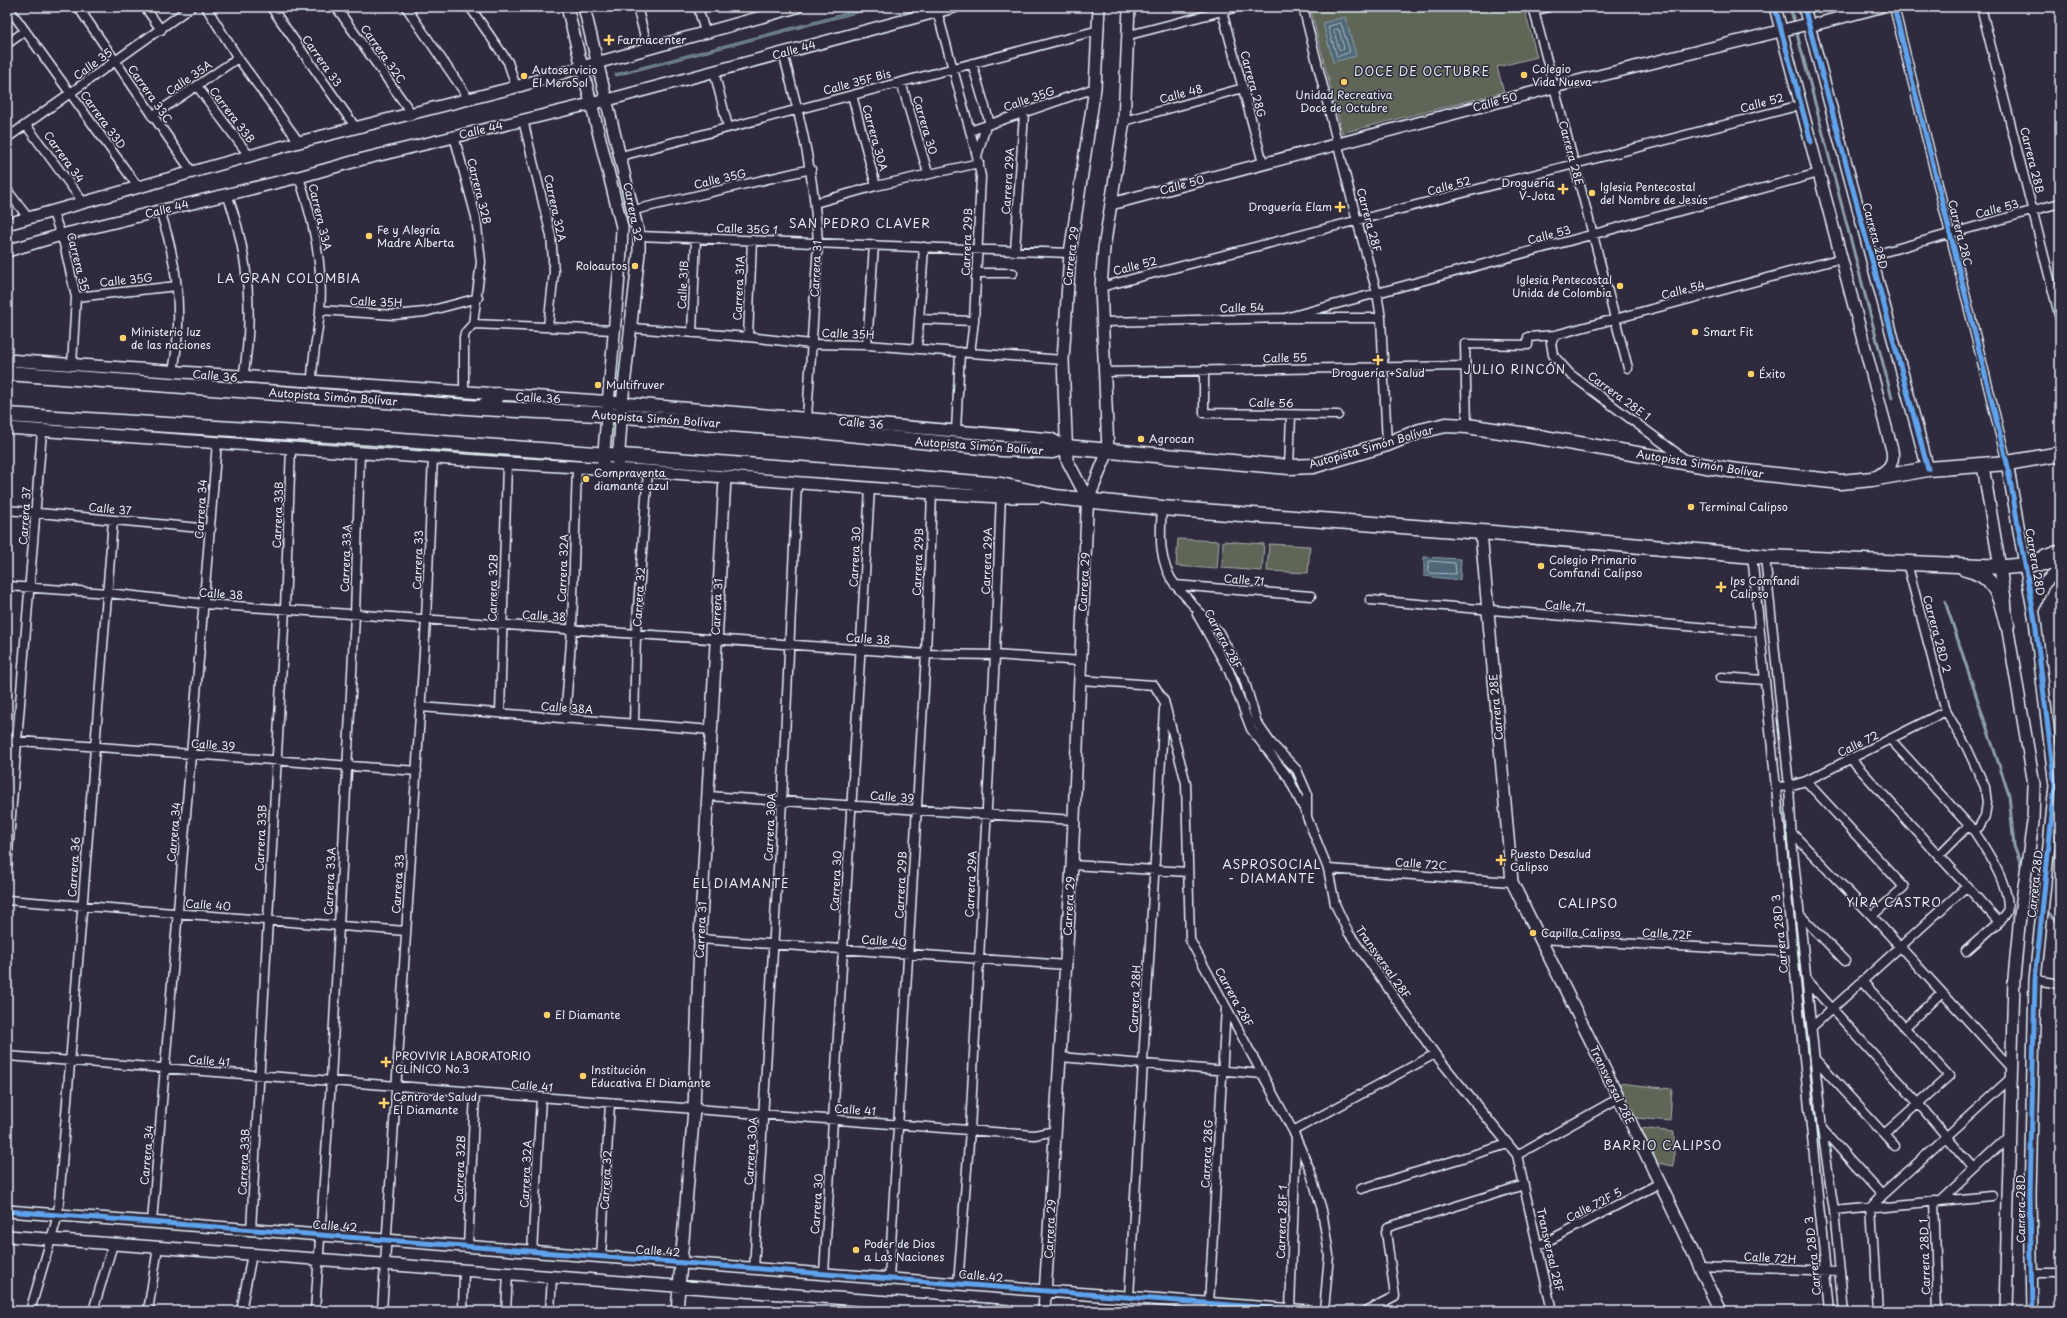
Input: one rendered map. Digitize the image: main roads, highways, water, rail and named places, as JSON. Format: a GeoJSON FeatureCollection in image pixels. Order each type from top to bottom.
{"type":"FeatureCollection","features":[{"type":"Feature","properties":{"kind":"highway","name":"Autopista Simón Bolívar"},"geometry":{"type":"LineString","coordinates":[[7,373],[481,408],[608,408],[752,420],[1002,449],[1052,451],[1066,447],[1289,467],[1313,466],[1446,425],[1467,426],[1691,464],[1813,480],[1841,482],[1872,479],[1928,469],[2007,463],[2060,454]]}},
{"type":"Feature","properties":{"kind":"highway"},"geometry":{"type":"LineString","coordinates":[[481,408],[498,396]]}},
{"type":"Feature","properties":{"kind":"highway"},"geometry":{"type":"LineString","coordinates":[[7,415],[338,436],[539,458],[798,468],[1162,508],[1481,532],[1759,556],[2000,567],[2026,565],[2060,552]]}},
{"type":"Feature","properties":{"kind":"highway"},"geometry":{"type":"LineString","coordinates":[[1943,565],[1974,571],[1987,579],[2001,598],[2007,625]]}},
{"type":"Feature","properties":{"kind":"water"},"geometry":{"type":"Polygon","coordinates":[[[870,7],[879,7],[616,76],[615,74],[870,7]]]}},
{"type":"Feature","properties":{"kind":"water"},"geometry":{"type":"Polygon","coordinates":[[[1345,17],[1356,56],[1333,62],[1323,23],[1345,17]]]}},
{"type":"Feature","properties":{"kind":"water"},"geometry":{"type":"Polygon","coordinates":[[[1424,557],[1461,559],[1460,580],[1424,576],[1424,557]]]}},
{"type":"Feature","properties":{"kind":"waterway"},"geometry":{"type":"LineString","coordinates":[[1790,7],[1795,25]]}},
{"type":"Feature","properties":{"kind":"waterway"},"geometry":{"type":"LineString","coordinates":[[1796,30],[1892,398]]}},
{"type":"Feature","properties":{"kind":"waterway"},"geometry":{"type":"LineString","coordinates":[[1945,601],[2009,795],[2014,846],[2022,868]]}},
{"type":"Feature","properties":{"kind":"waterway"},"geometry":{"type":"LineString","coordinates":[[2029,884],[2032,894],[2040,903]]}},
{"type":"Feature","properties":{"kind":"waterway"},"geometry":{"type":"LineString","coordinates":[[2045,909],[2060,925]]}},
{"type":"Feature","properties":{"kind":"place","name":"Farmacenter"},"geometry":{"type":"Point","coordinates":[609,40]}},
{"type":"Feature","properties":{"kind":"place","name":"Colegio Vida Nueva"},"geometry":{"type":"Point","coordinates":[1524,75]}},
{"type":"Feature","properties":{"kind":"place","name":"Autoservicio El MeroSol"},"geometry":{"type":"Point","coordinates":[524,76]}},
{"type":"Feature","properties":{"kind":"place","name":"Unidad Recreativa Doce de Octubre"},"geometry":{"type":"Point","coordinates":[1344,82]}},
{"type":"Feature","properties":{"kind":"place","name":"Droguería V-Jota"},"geometry":{"type":"Point","coordinates":[1563,189]}},
{"type":"Feature","properties":{"kind":"place","name":"Iglesia Pentecostal del Nombre de Jesús"},"geometry":{"type":"Point","coordinates":[1592,193]}},
{"type":"Feature","properties":{"kind":"place","name":"Droguería Elam"},"geometry":{"type":"Point","coordinates":[1340,207]}},
{"type":"Feature","properties":{"kind":"place","name":"Fe y Alegría Madre Alberta"},"geometry":{"type":"Point","coordinates":[369,236]}},
{"type":"Feature","properties":{"kind":"place","name":"Roloautos"},"geometry":{"type":"Point","coordinates":[635,266]}},
{"type":"Feature","properties":{"kind":"place","name":"Iglesia Pentecostal Unida de Colombia"},"geometry":{"type":"Point","coordinates":[1620,286]}},
{"type":"Feature","properties":{"kind":"place","name":"Smart Fit"},"geometry":{"type":"Point","coordinates":[1695,332]}},
{"type":"Feature","properties":{"kind":"place","name":"Ministerio luz de las naciones"},"geometry":{"type":"Point","coordinates":[123,338]}},
{"type":"Feature","properties":{"kind":"place","name":"Droguería +Salud"},"geometry":{"type":"Point","coordinates":[1378,360]}},
{"type":"Feature","properties":{"kind":"place","name":"Éxito"},"geometry":{"type":"Point","coordinates":[1751,374]}},
{"type":"Feature","properties":{"kind":"place","name":"Multifruver"},"geometry":{"type":"Point","coordinates":[598,385]}},
{"type":"Feature","properties":{"kind":"place","name":"Agrocan"},"geometry":{"type":"Point","coordinates":[1141,439]}},
{"type":"Feature","properties":{"kind":"place","name":"Compraventa diamante azul"},"geometry":{"type":"Point","coordinates":[586,479]}},
{"type":"Feature","properties":{"kind":"place","name":"Terminal Calipso"},"geometry":{"type":"Point","coordinates":[1691,507]}},
{"type":"Feature","properties":{"kind":"place","name":"Colegio Primario Comfandi Calipso"},"geometry":{"type":"Point","coordinates":[1541,566]}},
{"type":"Feature","properties":{"kind":"place","name":"Ips Comfandi Calipso"},"geometry":{"type":"Point","coordinates":[1721,587]}},
{"type":"Feature","properties":{"kind":"place","name":"Puesto Desalud Calipso"},"geometry":{"type":"Point","coordinates":[1501,860]}},
{"type":"Feature","properties":{"kind":"place","name":"Capilla Calipso"},"geometry":{"type":"Point","coordinates":[1533,933]}},
{"type":"Feature","properties":{"kind":"place","name":"El Diamante"},"geometry":{"type":"Point","coordinates":[547,1015]}},
{"type":"Feature","properties":{"kind":"place","name":"PROVIVIR LABORATORIO CLÍNICO No.3"},"geometry":{"type":"Point","coordinates":[386,1062]}},
{"type":"Feature","properties":{"kind":"place","name":"Institución Educativa El Diamante"},"geometry":{"type":"Point","coordinates":[583,1076]}},
{"type":"Feature","properties":{"kind":"place","name":"Centro de Salud El Diamante"},"geometry":{"type":"Point","coordinates":[384,1103]}},
{"type":"Feature","properties":{"kind":"place","name":"Poder de Dios a Las Naciones"},"geometry":{"type":"Point","coordinates":[856,1250]}},
{"type":"Feature","properties":{"kind":"district","name":"DOCE DE OCTUBRE"},"geometry":{"type":"Point","coordinates":[1422,72]}},
{"type":"Feature","properties":{"kind":"district","name":"SAN PEDRO CLAVER"},"geometry":{"type":"Point","coordinates":[860,224]}},
{"type":"Feature","properties":{"kind":"district","name":"LA GRAN COLOMBIA"},"geometry":{"type":"Point","coordinates":[289,279]}},
{"type":"Feature","properties":{"kind":"district","name":"JULIO RINCÓN"},"geometry":{"type":"Point","coordinates":[1515,370]}},
{"type":"Feature","properties":{"kind":"district","name":"ASPROSOCIAL - DIAMANTE"},"geometry":{"type":"Point","coordinates":[1272,872]}},
{"type":"Feature","properties":{"kind":"district","name":"EL DIAMANTE"},"geometry":{"type":"Point","coordinates":[741,884]}},
{"type":"Feature","properties":{"kind":"district","name":"YIRA CASTRO"},"geometry":{"type":"Point","coordinates":[1894,903]}},
{"type":"Feature","properties":{"kind":"district","name":"CALIPSO"},"geometry":{"type":"Point","coordinates":[1588,904]}},
{"type":"Feature","properties":{"kind":"district","name":"BARRIO CALIPSO"},"geometry":{"type":"Point","coordinates":[1663,1146]}}]}
